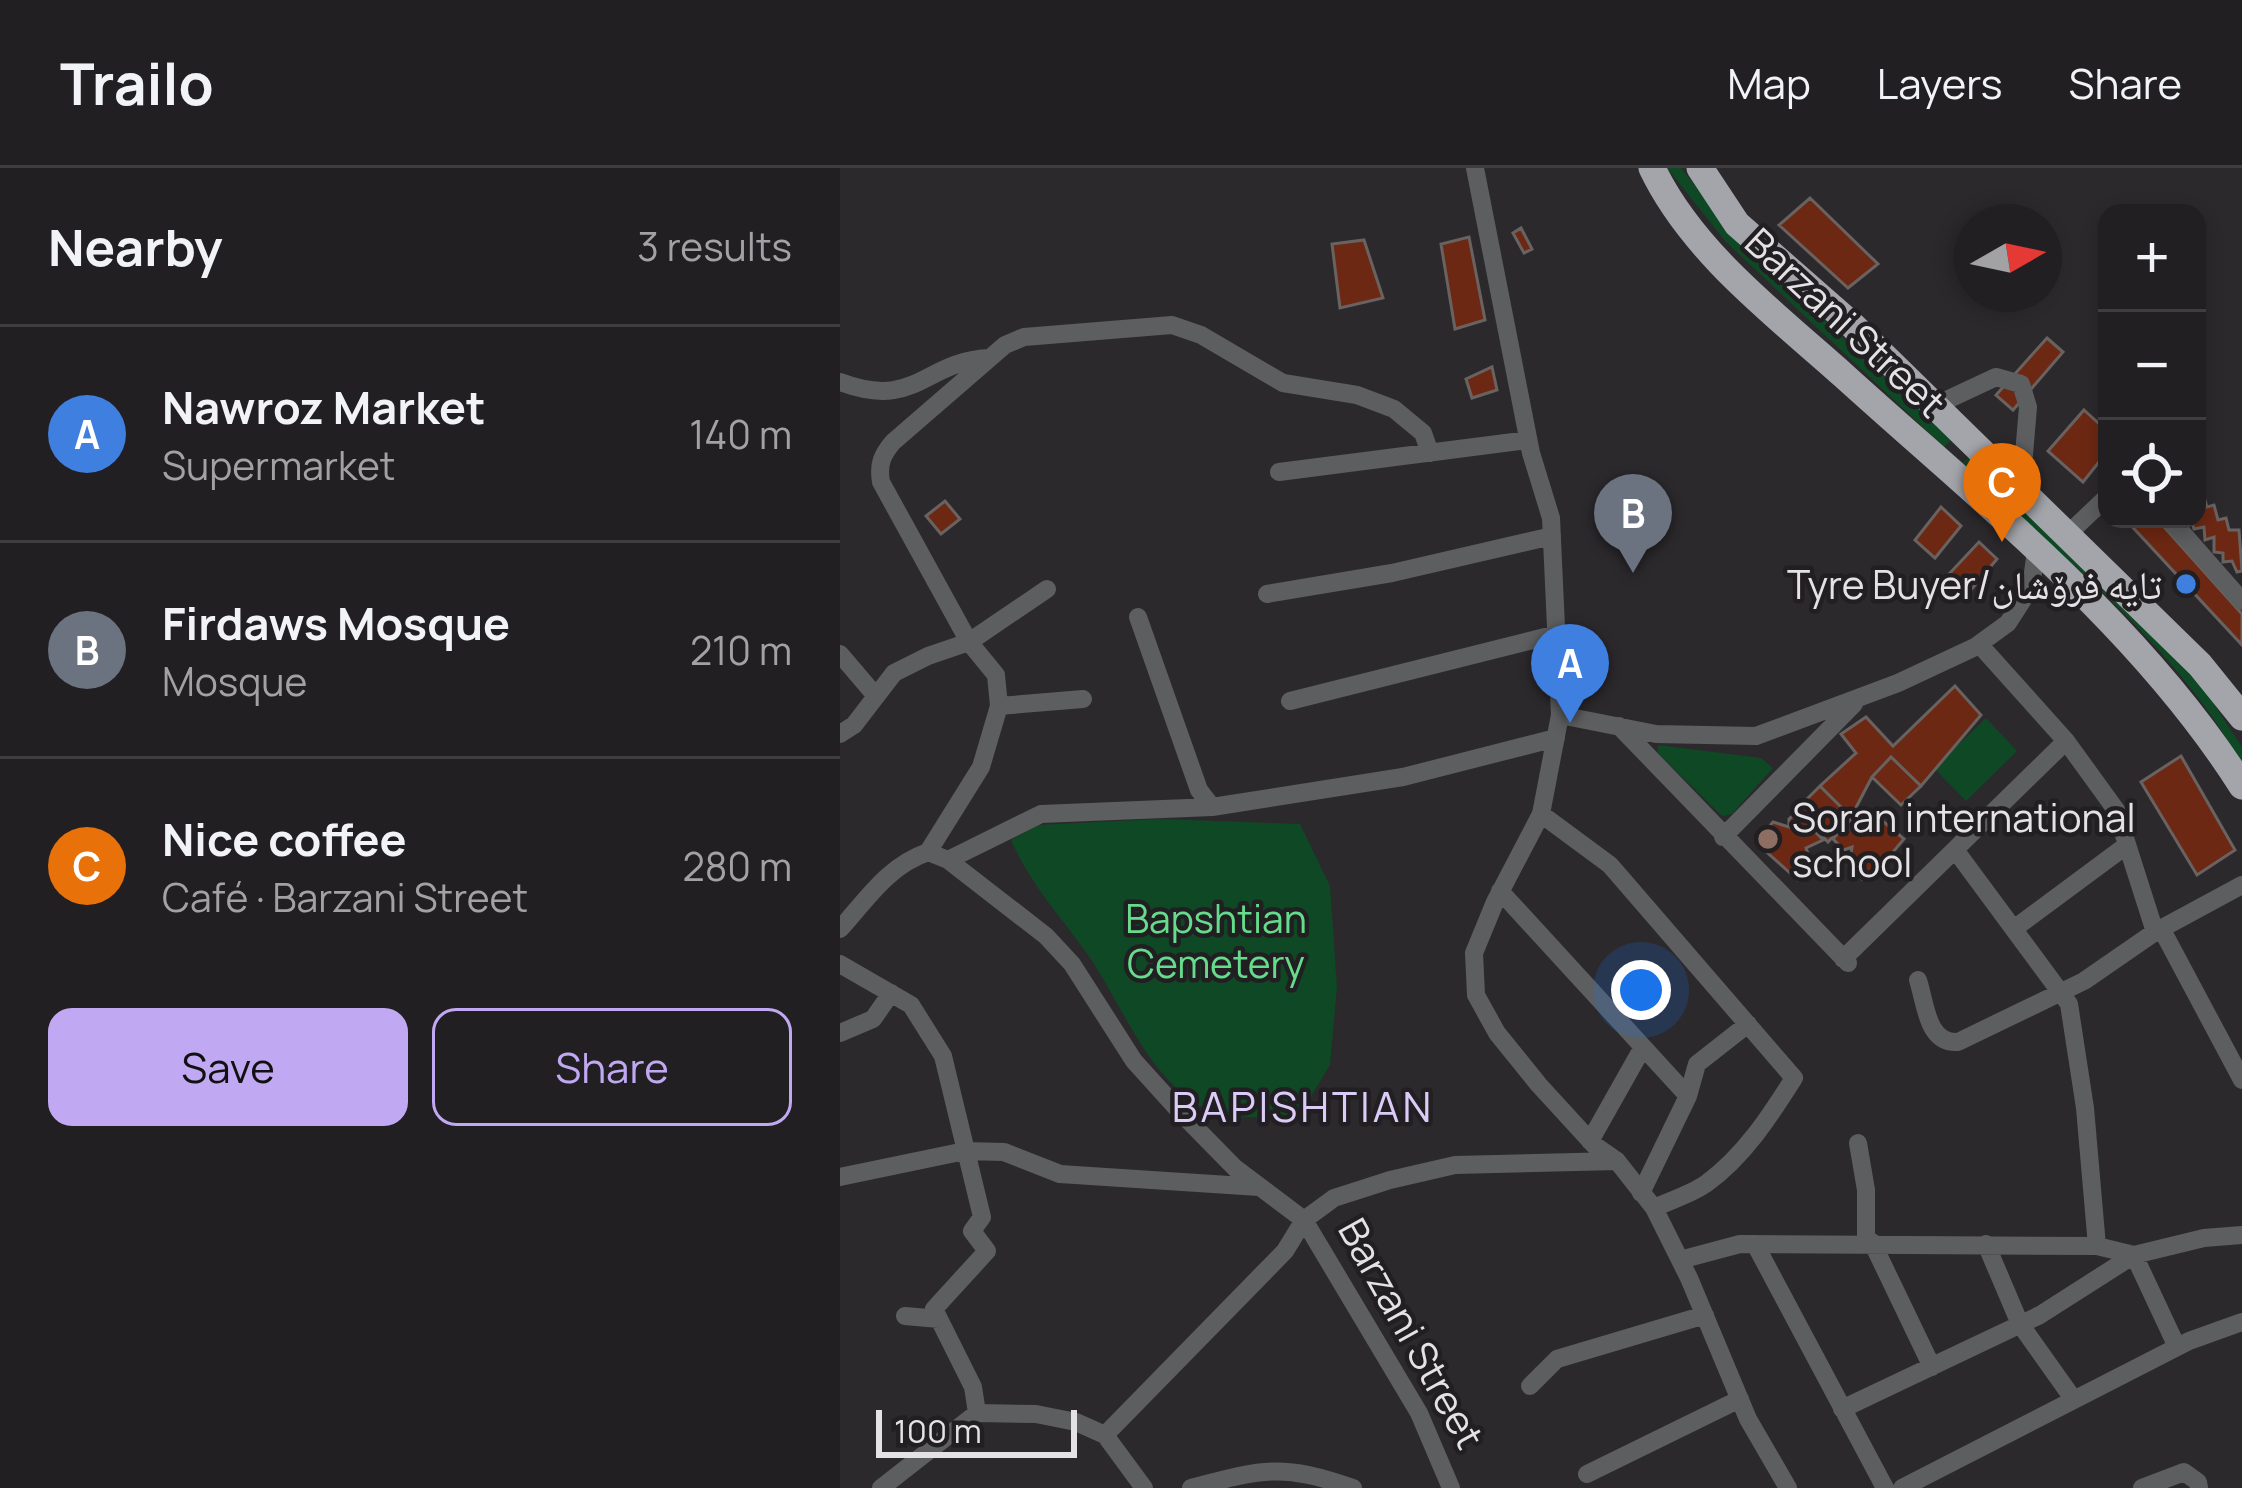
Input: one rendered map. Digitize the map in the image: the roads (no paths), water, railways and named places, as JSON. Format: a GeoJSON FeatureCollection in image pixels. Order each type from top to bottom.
{"type":"FeatureCollection","features":[{"type":"Feature","properties":{"kind":"highway","name":"Barzani Street"},"geometry":{"type":"LineString","coordinates":[[1652,168],[1676,211],[1729,270],[2036,551],[2174,689],[2242,786]]}},
{"type":"Feature","properties":{"kind":"highway","name":"Barzani Street"},"geometry":{"type":"LineString","coordinates":[[1700,168],[1737,224],[1852,325],[2200,665],[2242,717]]}},
{"type":"Feature","properties":{"kind":"highway"},"geometry":{"type":"LineString","coordinates":[[1951,473],[1952,457],[1973,444]]}},
{"type":"Feature","properties":{"kind":"street"},"geometry":{"type":"LineString","coordinates":[[1475,168],[1528,440],[1551,518],[1560,715],[1541,814],[1474,953],[1476,995],[1497,1033],[1590,1141],[1617,1161],[1648,1201],[1680,1260],[1740,1399],[1788,1488]]}},
{"type":"Feature","properties":{"kind":"street"},"geometry":{"type":"LineString","coordinates":[[840,929],[887,875],[906,860],[928,853],[981,767],[999,706],[996,675],[969,642],[881,482],[879,470],[882,455],[893,442],[1005,344],[1024,337],[1172,326],[1202,335],[1283,383],[1357,395],[1394,409],[1423,434],[1430,452]]}},
{"type":"Feature","properties":{"kind":"street"},"geometry":{"type":"LineString","coordinates":[[840,382],[897,391],[952,364],[989,358]]}},
{"type":"Feature","properties":{"kind":"street"},"geometry":{"type":"LineString","coordinates":[[1934,406],[1996,376],[2021,384],[2028,407],[2020,490]]}},
{"type":"Feature","properties":{"kind":"street"},"geometry":{"type":"LineString","coordinates":[[1280,472],[1528,440]]}},
{"type":"Feature","properties":{"kind":"street"},"geometry":{"type":"LineString","coordinates":[[2067,536],[2098,506]]}},
{"type":"Feature","properties":{"kind":"street"},"geometry":{"type":"LineString","coordinates":[[2178,528],[2242,601]]}},
{"type":"Feature","properties":{"kind":"street"},"geometry":{"type":"LineString","coordinates":[[1267,594],[1392,573],[1552,536]]}},
{"type":"Feature","properties":{"kind":"street"},"geometry":{"type":"LineString","coordinates":[[1560,715],[1656,734],[1756,736],[1979,644],[2008,622],[2031,587],[2036,551]]}},
{"type":"Feature","properties":{"kind":"street"},"geometry":{"type":"LineString","coordinates":[[840,734],[854,724],[894,674],[969,642],[1047,589]]}},
{"type":"Feature","properties":{"kind":"street"},"geometry":{"type":"LineString","coordinates":[[1138,617],[1199,790],[1212,808]]}},
{"type":"Feature","properties":{"kind":"street"},"geometry":{"type":"LineString","coordinates":[[1290,701],[1557,634]]}},
{"type":"Feature","properties":{"kind":"street"},"geometry":{"type":"LineString","coordinates":[[1979,644],[2066,741],[2116,810],[2158,930],[2242,1080]]}},
{"type":"Feature","properties":{"kind":"street"},"geometry":{"type":"LineString","coordinates":[[840,654],[875,695]]}},
{"type":"Feature","properties":{"kind":"street"},"geometry":{"type":"LineString","coordinates":[[1723,837],[1862,696]]}},
{"type":"Feature","properties":{"kind":"street"},"geometry":{"type":"LineString","coordinates":[[999,706],[1083,699]]}},
{"type":"Feature","properties":{"kind":"street"},"geometry":{"type":"LineString","coordinates":[[1618,726],[1845,961],[2066,741]]}},
{"type":"Feature","properties":{"kind":"street"},"geometry":{"type":"LineString","coordinates":[[948,860],[1041,814],[1212,808],[1402,777],[1556,738]]}},
{"type":"Feature","properties":{"kind":"street"},"geometry":{"type":"LineString","coordinates":[[1541,814],[1610,865],[1794,1078],[1763,1126],[1705,1185],[1648,1201]]}},
{"type":"Feature","properties":{"kind":"street"},"geometry":{"type":"LineString","coordinates":[[2014,928],[2127,845]]}},
{"type":"Feature","properties":{"kind":"street"},"geometry":{"type":"LineString","coordinates":[[1956,851],[2069,1004],[2097,1246]]}},
{"type":"Feature","properties":{"kind":"street","name":"Barzani Street"},"geometry":{"type":"LineString","coordinates":[[928,853],[948,860],[1046,936],[1072,964],[1134,1060],[1235,1168],[1304,1220],[1419,1413],[1451,1488]]}},
{"type":"Feature","properties":{"kind":"street"},"geometry":{"type":"LineString","coordinates":[[1918,980],[1935,1037],[1944,1043],[1977,1036],[2120,959],[2158,930],[2242,884]]}},
{"type":"Feature","properties":{"kind":"street"},"geometry":{"type":"LineString","coordinates":[[1500,891],[1688,1096]]}},
{"type":"Feature","properties":{"kind":"street"},"geometry":{"type":"LineString","coordinates":[[840,964],[911,1005],[943,1056],[982,1217],[972,1231],[987,1251],[934,1309],[973,1387],[976,1413]]}},
{"type":"Feature","properties":{"kind":"street"},"geometry":{"type":"LineString","coordinates":[[840,1033],[873,1019],[891,993]]}},
{"type":"Feature","properties":{"kind":"street"},"geometry":{"type":"LineString","coordinates":[[1648,1201],[1697,1064],[1748,1024]]}},
{"type":"Feature","properties":{"kind":"street"},"geometry":{"type":"LineString","coordinates":[[1590,1141],[1643,1047]]}},
{"type":"Feature","properties":{"kind":"street"},"geometry":{"type":"LineString","coordinates":[[1858,1143],[1869,1242],[1932,1366]]}},
{"type":"Feature","properties":{"kind":"street"},"geometry":{"type":"LineString","coordinates":[[840,1177],[965,1151],[1004,1153],[1060,1174],[1259,1187]]}},
{"type":"Feature","properties":{"kind":"street"},"geometry":{"type":"LineString","coordinates":[[1105,1435],[1285,1251],[1304,1220],[1334,1198],[1455,1165],[1617,1161]]}},
{"type":"Feature","properties":{"kind":"street"},"geometry":{"type":"LineString","coordinates":[[1842,1409],[2020,1324],[2134,1255],[2204,1238],[2242,1235]]}},
{"type":"Feature","properties":{"kind":"street"},"geometry":{"type":"LineString","coordinates":[[1680,1260],[1755,1244],[1869,1242],[2097,1246],[2134,1255]]}},
{"type":"Feature","properties":{"kind":"street"},"geometry":{"type":"LineString","coordinates":[[1755,1244],[1886,1488]]}},
{"type":"Feature","properties":{"kind":"street"},"geometry":{"type":"LineString","coordinates":[[1986,1244],[2020,1324],[2074,1400]]}},
{"type":"Feature","properties":{"kind":"street"},"geometry":{"type":"LineString","coordinates":[[2134,1255],[2177,1347]]}},
{"type":"Feature","properties":{"kind":"street"},"geometry":{"type":"LineString","coordinates":[[1530,1386],[1557,1358],[1705,1315]]}},
{"type":"Feature","properties":{"kind":"street"},"geometry":{"type":"LineString","coordinates":[[905,1316],[938,1319]]}},
{"type":"Feature","properties":{"kind":"street"},"geometry":{"type":"LineString","coordinates":[[1902,1488],[2177,1347],[2242,1322]]}},
{"type":"Feature","properties":{"kind":"street"},"geometry":{"type":"LineString","coordinates":[[1587,1474],[1740,1399]]}},
{"type":"Feature","properties":{"kind":"street"},"geometry":{"type":"LineString","coordinates":[[880,1488],[976,1413],[1036,1414],[1076,1422],[1105,1435],[1144,1488]]}},
{"type":"Feature","properties":{"kind":"street"},"geometry":{"type":"LineString","coordinates":[[1191,1488],[1256,1471],[1301,1470],[1353,1488]]}},
{"type":"Feature","properties":{"kind":"street"},"geometry":{"type":"LineString","coordinates":[[2142,1488],[2184,1472],[2199,1488]]}},
{"type":"Feature","properties":{"kind":"place","name":"Nice coffee"},"geometry":{"type":"Point","coordinates":[2002,542]}},
{"type":"Feature","properties":{"kind":"place","name":"Firdaws Mosque"},"geometry":{"type":"Point","coordinates":[1633,573]}},
{"type":"Feature","properties":{"kind":"place","name":"Tyre Buyer/تایە فرۆشان"},"geometry":{"type":"Point","coordinates":[2186,584]}},
{"type":"Feature","properties":{"kind":"place","name":"Nawroz Market"},"geometry":{"type":"Point","coordinates":[1570,723]}},
{"type":"Feature","properties":{"kind":"place","name":"Soran international school"},"geometry":{"type":"Point","coordinates":[1768,839]}},
{"type":"Feature","properties":{"kind":"district","name":"BAPISHTIAN"},"geometry":{"type":"Point","coordinates":[1303,1106]}},
{"type":"Feature","properties":{"kind":"park label","name":"Bapshtian Cemetery"},"geometry":{"type":"Point","coordinates":[1216,940]}}]}
